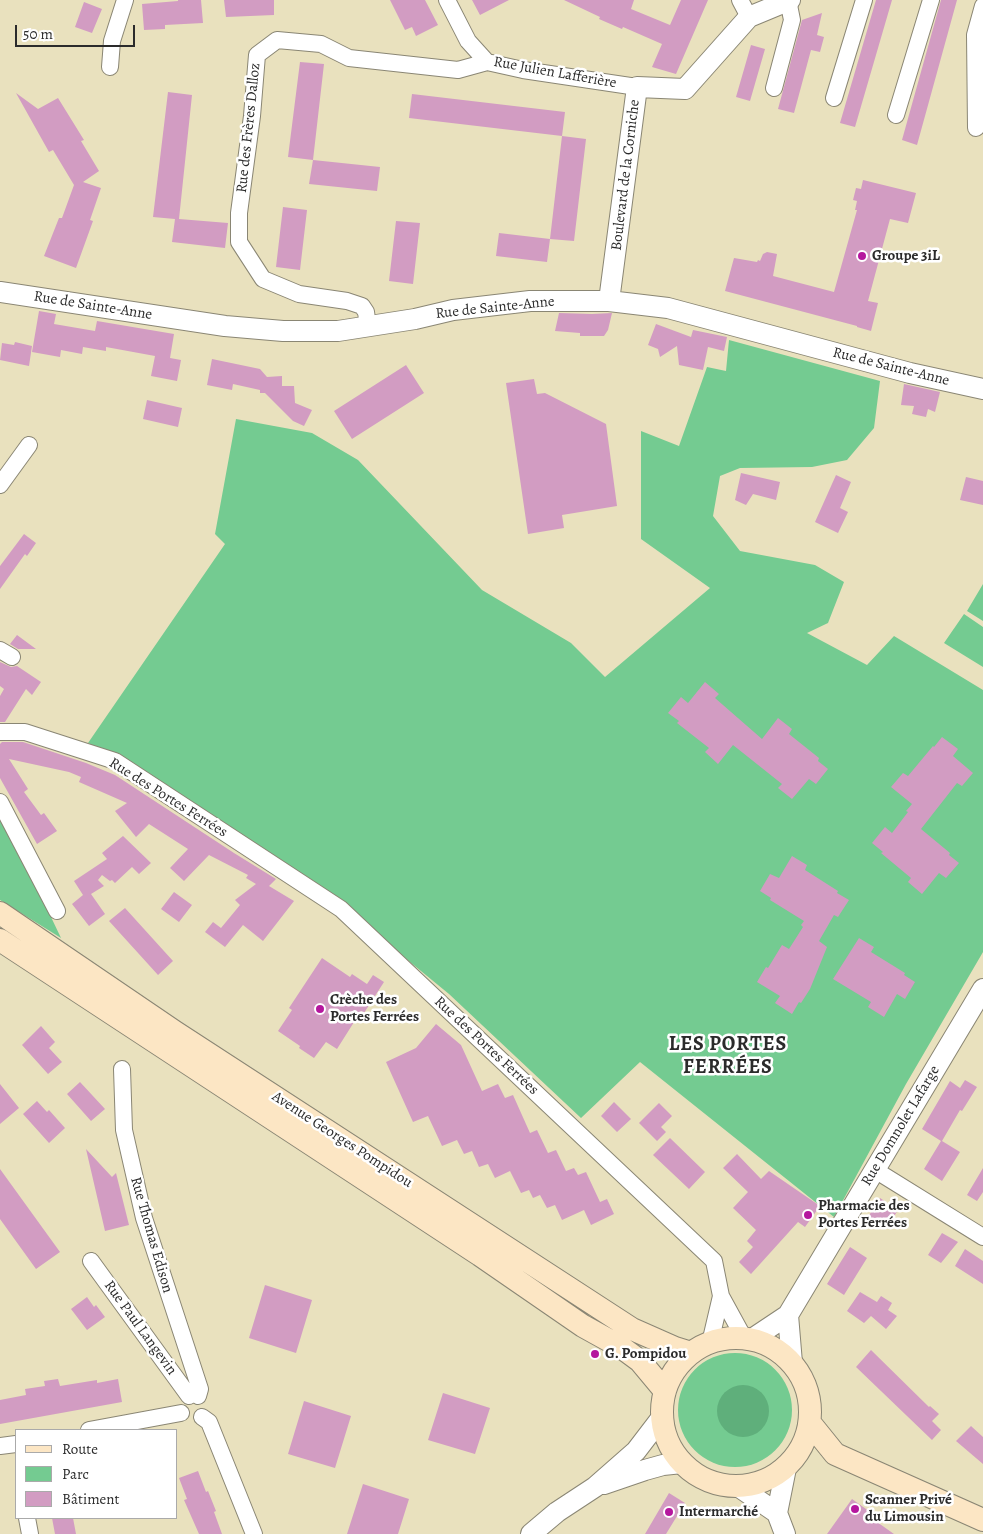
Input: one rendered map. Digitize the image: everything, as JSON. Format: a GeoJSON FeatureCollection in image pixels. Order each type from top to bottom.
{"type":"FeatureCollection","features":[{"type":"Feature","properties":{"kind":"main road","name":"Avenue Georges Pompidou"},"geometry":{"type":"LineString","coordinates":[[0,913],[174,1032],[632,1329],[675,1348],[701,1348]]}},
{"type":"Feature","properties":{"kind":"main road","name":"Avenue Georges Pompidou"},"geometry":{"type":"LineString","coordinates":[[0,940],[472,1250],[583,1326],[620,1347],[640,1361],[665,1391]]}},
{"type":"Feature","properties":{"kind":"main road"},"geometry":{"type":"LineString","coordinates":[[789,1465],[804,1444],[810,1423],[810,1402],[804,1381],[792,1363],[774,1348],[748,1339],[727,1338],[701,1348],[678,1366],[665,1391],[662,1417],[665,1434],[672,1450],[694,1474],[708,1481],[739,1487],[764,1481],[789,1465],[835,1454]]}},
{"type":"Feature","properties":{"kind":"main road"},"geometry":{"type":"LineString","coordinates":[[810,1423],[835,1454],[983,1520]]}},
{"type":"Feature","properties":{"kind":"street"},"geometry":{"type":"LineString","coordinates":[[110,67],[112,40],[125,0]]}},
{"type":"Feature","properties":{"kind":"street","name":"Rue Julien Lafferière"},"geometry":{"type":"LineString","coordinates":[[447,0],[468,41],[487,62],[523,70],[637,87]]}},
{"type":"Feature","properties":{"kind":"street"},"geometry":{"type":"LineString","coordinates":[[774,88],[792,20],[789,0]]}},
{"type":"Feature","properties":{"kind":"street","name":"Boulevard de la Corniche"},"geometry":{"type":"LineString","coordinates":[[609,301],[637,87],[685,90],[745,8],[789,0]]}},
{"type":"Feature","properties":{"kind":"street"},"geometry":{"type":"LineString","coordinates":[[834,98],[864,0]]}},
{"type":"Feature","properties":{"kind":"street"},"geometry":{"type":"LineString","coordinates":[[896,115],[932,0]]}},
{"type":"Feature","properties":{"kind":"street"},"geometry":{"type":"LineString","coordinates":[[976,128],[975,35],[983,6]]}},
{"type":"Feature","properties":{"kind":"street","name":"Rue des Frères Dalloz"},"geometry":{"type":"LineString","coordinates":[[368,326],[366,312],[362,306],[347,301],[298,294],[263,279],[239,242],[239,213],[252,116],[257,56],[277,40],[321,44],[349,58],[458,70],[487,62]]}},
{"type":"Feature","properties":{"kind":"street","name":"Rue de Sainte-Anne"},"geometry":{"type":"LineString","coordinates":[[0,292],[216,324],[283,331],[338,330],[416,319],[453,310],[530,301],[609,301],[668,308],[910,373],[983,389]]}},
{"type":"Feature","properties":{"kind":"street"},"geometry":{"type":"LineString","coordinates":[[0,485],[29,445]]}},
{"type":"Feature","properties":{"kind":"street","name":"Rue des Portes Ferrées"},"geometry":{"type":"LineString","coordinates":[[0,732],[25,732],[115,761],[341,909],[714,1261],[721,1296],[748,1339]]}},
{"type":"Feature","properties":{"kind":"street"},"geometry":{"type":"LineString","coordinates":[[0,802],[57,911]]}},
{"type":"Feature","properties":{"kind":"street","name":"Rue Domnolet Lafarge"},"geometry":{"type":"LineString","coordinates":[[748,1339],[788,1315],[983,989]]}},
{"type":"Feature","properties":{"kind":"street","name":"Rue Thomas Edison"},"geometry":{"type":"LineString","coordinates":[[122,1070],[124,1130],[144,1218],[200,1390],[193,1396]]}},
{"type":"Feature","properties":{"kind":"street"},"geometry":{"type":"LineString","coordinates":[[875,1170],[983,1237]]}},
{"type":"Feature","properties":{"kind":"street","name":"Rue Paul Langevin"},"geometry":{"type":"LineString","coordinates":[[90,1261],[193,1396]]}},
{"type":"Feature","properties":{"kind":"street","name":"Rue des Portes Ferrées"},"geometry":{"type":"LineString","coordinates":[[701,1348],[721,1296]]}},
{"type":"Feature","properties":{"kind":"street"},"geometry":{"type":"LineString","coordinates":[[788,1315],[792,1363]]}},
{"type":"Feature","properties":{"kind":"street"},"geometry":{"type":"LineString","coordinates":[[193,1396],[202,1399],[206,1409],[199,1420],[191,1421],[181,1413],[181,1404],[182,1401],[193,1396]]}},
{"type":"Feature","properties":{"kind":"street"},"geometry":{"type":"LineString","coordinates":[[94,1429],[181,1413]]}},
{"type":"Feature","properties":{"kind":"street"},"geometry":{"type":"LineString","coordinates":[[202,1417],[209,1422],[254,1534]]}},
{"type":"Feature","properties":{"kind":"street"},"geometry":{"type":"LineString","coordinates":[[531,1534],[557,1512],[595,1487],[636,1451],[662,1417]]}},
{"type":"Feature","properties":{"kind":"street"},"geometry":{"type":"LineString","coordinates":[[595,1487],[663,1465],[682,1463]]}},
{"type":"Feature","properties":{"kind":"street"},"geometry":{"type":"LineString","coordinates":[[777,1513],[789,1465]]}},
{"type":"Feature","properties":{"kind":"street"},"geometry":{"type":"LineString","coordinates":[[739,1487],[777,1513],[785,1534]]}},
{"type":"Feature","properties":{"kind":"street"},"geometry":{"type":"LineString","coordinates":[[27,1519],[30,1534]]}},
{"type":"Feature","properties":{"kind":"green space"},"geometry":{"type":"Polygon","coordinates":[[[729,340],[880,381],[874,428],[847,460],[812,467],[740,468],[720,476],[713,516],[740,551],[815,565],[844,582],[828,623],[807,633],[867,665],[894,636],[983,690],[983,952],[906,1084],[834,1217],[640,1062],[581,1118],[449,994],[310,880],[125,760],[88,743],[225,544],[215,534],[236,419],[312,433],[358,460],[482,590],[571,643],[605,677],[710,588],[641,539],[641,431],[679,446],[707,367],[726,371],[729,340]]]}},
{"type":"Feature","properties":{"kind":"green space"},"geometry":{"type":"Polygon","coordinates":[[[983,584],[983,621],[967,611],[983,584]]]}},
{"type":"Feature","properties":{"kind":"green space"},"geometry":{"type":"Polygon","coordinates":[[[964,614],[983,627],[983,667],[944,643],[964,614]]]}},
{"type":"Feature","properties":{"kind":"green space"},"geometry":{"type":"Polygon","coordinates":[[[0,810],[61,938],[0,900],[0,810]]]}},
{"type":"Feature","properties":{"kind":"green space"},"geometry":{"type":"Polygon","coordinates":[[[735,1353],[757,1358],[775,1370],[787,1388],[792,1410],[787,1432],[775,1450],[757,1462],[735,1467],[713,1462],[695,1450],[683,1432],[678,1410],[683,1388],[695,1370],[713,1358],[735,1353]]]}},
{"type":"Feature","properties":{"kind":"green space"},"geometry":{"type":"Polygon","coordinates":[[[743,1385],[757,1389],[765,1397],[769,1411],[765,1425],[757,1433],[743,1437],[729,1433],[721,1425],[717,1411],[721,1397],[729,1389],[743,1385]]]}},
{"type":"Feature","properties":{"kind":"building"},"geometry":{"type":"Polygon","coordinates":[[[178,0],[201,0],[203,23],[165,25],[165,29],[144,30],[142,4],[178,0]]]}},
{"type":"Feature","properties":{"kind":"building"},"geometry":{"type":"Polygon","coordinates":[[[224,0],[274,0],[274,15],[226,17],[224,0]]]}},
{"type":"Feature","properties":{"kind":"building"},"geometry":{"type":"Polygon","coordinates":[[[390,0],[425,0],[438,25],[416,36],[412,27],[405,30],[390,0]]]}},
{"type":"Feature","properties":{"kind":"building"},"geometry":{"type":"Polygon","coordinates":[[[472,0],[509,0],[480,15],[472,0]]]}},
{"type":"Feature","properties":{"kind":"building"},"geometry":{"type":"Polygon","coordinates":[[[564,0],[634,0],[631,9],[670,25],[681,0],[708,0],[676,74],[652,67],[662,44],[599,19],[600,17],[564,0]]]}},
{"type":"Feature","properties":{"kind":"building"},"geometry":{"type":"Polygon","coordinates":[[[876,0],[892,0],[855,127],[840,123],[876,0]]]}},
{"type":"Feature","properties":{"kind":"building"},"geometry":{"type":"Polygon","coordinates":[[[941,0],[957,0],[917,145],[902,140],[941,0]]]}},
{"type":"Feature","properties":{"kind":"building"},"geometry":{"type":"Polygon","coordinates":[[[84,2],[102,9],[92,33],[75,27],[84,2]]]}},
{"type":"Feature","properties":{"kind":"building"},"geometry":{"type":"Polygon","coordinates":[[[822,13],[817,35],[824,37],[820,52],[811,50],[794,113],[778,109],[802,20],[822,13]]]}},
{"type":"Feature","properties":{"kind":"building"},"geometry":{"type":"Polygon","coordinates":[[[751,45],[765,49],[750,101],[736,97],[751,45]]]}},
{"type":"Feature","properties":{"kind":"building"},"geometry":{"type":"Polygon","coordinates":[[[300,62],[324,64],[313,160],[288,157],[300,62]]]}},
{"type":"Feature","properties":{"kind":"building"},"geometry":{"type":"Polygon","coordinates":[[[168,92],[192,95],[179,219],[228,223],[225,248],[172,242],[175,219],[153,217],[168,92]]]}},
{"type":"Feature","properties":{"kind":"building"},"geometry":{"type":"Polygon","coordinates":[[[16,93],[38,109],[58,98],[84,140],[81,141],[99,171],[83,182],[101,188],[90,220],[93,221],[76,268],[44,256],[59,218],[62,218],[74,185],[53,150],[49,152],[16,93]]]}},
{"type":"Feature","properties":{"kind":"building"},"geometry":{"type":"Polygon","coordinates":[[[412,94],[565,112],[562,136],[409,118],[412,94]]]}},
{"type":"Feature","properties":{"kind":"building"},"geometry":{"type":"Polygon","coordinates":[[[562,136],[586,139],[574,241],[550,239],[562,136]]]}},
{"type":"Feature","properties":{"kind":"building"},"geometry":{"type":"Polygon","coordinates":[[[313,160],[380,167],[377,191],[309,184],[313,160]]]}},
{"type":"Feature","properties":{"kind":"building","name":"Groupe 3iL"},"geometry":{"type":"Polygon","coordinates":[[[863,180],[916,193],[908,223],[890,219],[868,301],[878,303],[871,331],[725,291],[734,258],[757,262],[767,252],[777,254],[773,276],[834,292],[857,210],[855,210],[857,201],[853,200],[856,188],[861,189],[863,180]]]}},
{"type":"Feature","properties":{"kind":"building"},"geometry":{"type":"Polygon","coordinates":[[[283,207],[307,210],[300,270],[276,267],[283,207]]]}},
{"type":"Feature","properties":{"kind":"building"},"geometry":{"type":"Polygon","coordinates":[[[396,221],[420,223],[413,284],[389,281],[396,221]]]}},
{"type":"Feature","properties":{"kind":"building"},"geometry":{"type":"Polygon","coordinates":[[[499,233],[550,239],[547,262],[496,256],[499,233]]]}},
{"type":"Feature","properties":{"kind":"building"},"geometry":{"type":"Polygon","coordinates":[[[39,311],[56,314],[54,324],[95,331],[97,321],[174,334],[170,358],[181,360],[177,381],[151,376],[155,356],[106,347],[106,351],[83,347],[82,354],[61,350],[60,357],[32,352],[39,311]]]}},
{"type":"Feature","properties":{"kind":"building"},"geometry":{"type":"Polygon","coordinates":[[[559,313],[612,313],[608,330],[604,336],[580,336],[580,333],[555,331],[559,313]]]}},
{"type":"Feature","properties":{"kind":"building"},"geometry":{"type":"Polygon","coordinates":[[[656,324],[691,337],[693,330],[727,337],[724,351],[708,347],[703,370],[679,365],[677,346],[660,357],[658,349],[648,345],[656,324]]]}},
{"type":"Feature","properties":{"kind":"building"},"geometry":{"type":"Polygon","coordinates":[[[15,342],[32,346],[29,366],[0,360],[2,343],[14,345],[15,342]]]}},
{"type":"Feature","properties":{"kind":"building"},"geometry":{"type":"Polygon","coordinates":[[[212,359],[260,369],[267,377],[282,376],[282,386],[294,386],[295,403],[312,410],[304,426],[293,421],[265,393],[260,393],[260,390],[233,384],[232,390],[207,385],[212,359]]]}},
{"type":"Feature","properties":{"kind":"building"},"geometry":{"type":"Polygon","coordinates":[[[406,365],[424,393],[352,439],[334,411],[406,365]]]}},
{"type":"Feature","properties":{"kind":"building"},"geometry":{"type":"Polygon","coordinates":[[[534,379],[537,394],[545,393],[606,424],[617,506],[562,515],[564,528],[528,534],[506,383],[534,379]]]}},
{"type":"Feature","properties":{"kind":"building"},"geometry":{"type":"Polygon","coordinates":[[[904,384],[940,392],[935,412],[928,409],[926,417],[912,414],[914,406],[901,405],[904,384]]]}},
{"type":"Feature","properties":{"kind":"building"},"geometry":{"type":"Polygon","coordinates":[[[147,400],[182,408],[178,427],[143,419],[147,400]]]}},
{"type":"Feature","properties":{"kind":"building"},"geometry":{"type":"Polygon","coordinates":[[[741,473],[780,482],[776,500],[753,494],[746,505],[735,500],[741,473]]]}},
{"type":"Feature","properties":{"kind":"building"},"geometry":{"type":"Polygon","coordinates":[[[836,475],[851,482],[840,508],[848,512],[838,533],[815,522],[836,475]]]}},
{"type":"Feature","properties":{"kind":"building"},"geometry":{"type":"Polygon","coordinates":[[[966,477],[983,481],[983,505],[960,500],[966,477]]]}},
{"type":"Feature","properties":{"kind":"building"},"geometry":{"type":"Polygon","coordinates":[[[24,534],[36,543],[27,556],[25,554],[0,589],[0,566],[24,534]]]}},
{"type":"Feature","properties":{"kind":"building"},"geometry":{"type":"Polygon","coordinates":[[[17,635],[36,649],[18,649],[10,644],[17,635]]]}},
{"type":"Feature","properties":{"kind":"building"},"geometry":{"type":"Polygon","coordinates":[[[0,662],[11,667],[17,666],[41,682],[32,695],[26,689],[5,722],[0,722],[0,696],[4,689],[0,686],[0,662]]]}},
{"type":"Feature","properties":{"kind":"building"},"geometry":{"type":"Polygon","coordinates":[[[705,682],[719,694],[715,698],[762,739],[778,718],[792,729],[789,734],[819,758],[818,761],[828,769],[816,784],[809,779],[792,799],[778,788],[782,784],[733,745],[718,764],[705,752],[709,748],[677,723],[679,721],[668,713],[681,697],[688,703],[705,682]]]}},
{"type":"Feature","properties":{"kind":"building"},"geometry":{"type":"Polygon","coordinates":[[[942,737],[958,749],[953,756],[973,773],[962,786],[957,783],[921,829],[959,863],[946,878],[939,873],[922,894],[908,882],[911,878],[872,843],[885,827],[892,833],[912,804],[891,787],[903,773],[908,776],[942,737]]]}},
{"type":"Feature","properties":{"kind":"building"},"geometry":{"type":"Polygon","coordinates":[[[2,742],[23,742],[86,763],[115,775],[276,879],[269,886],[294,901],[263,941],[243,925],[225,947],[205,932],[213,922],[221,928],[240,905],[235,900],[256,884],[246,878],[248,875],[209,855],[184,881],[170,868],[188,849],[149,824],[136,837],[115,811],[127,803],[79,782],[81,777],[69,772],[9,759],[28,789],[24,792],[41,815],[44,813],[57,831],[37,844],[0,778],[0,744],[2,742]]]}},
{"type":"Feature","properties":{"kind":"building"},"geometry":{"type":"Polygon","coordinates":[[[123,836],[151,863],[139,874],[132,867],[115,883],[102,875],[98,880],[104,886],[91,894],[105,914],[89,926],[72,904],[83,895],[74,881],[107,859],[102,853],[123,836]]]}},
{"type":"Feature","properties":{"kind":"building"},"geometry":{"type":"Polygon","coordinates":[[[792,856],[807,865],[805,870],[849,900],[838,917],[834,915],[819,941],[827,947],[810,989],[792,1014],[775,1003],[780,996],[757,982],[782,945],[789,949],[803,927],[801,925],[804,921],[770,900],[771,898],[760,891],[770,874],[779,878],[792,856]]]}},
{"type":"Feature","properties":{"kind":"building"},"geometry":{"type":"Polygon","coordinates":[[[174,892],[192,905],[179,922],[161,909],[174,892]]]}},
{"type":"Feature","properties":{"kind":"building"},"geometry":{"type":"Polygon","coordinates":[[[125,908],[173,961],[158,975],[109,921],[125,908]]]}},
{"type":"Feature","properties":{"kind":"building"},"geometry":{"type":"Polygon","coordinates":[[[859,938],[874,947],[871,952],[905,973],[904,975],[915,982],[905,999],[897,994],[884,1017],[868,1007],[871,1002],[833,979],[859,938]]]}},
{"type":"Feature","properties":{"kind":"building","name":"Crèche des Portes Ferrées"},"geometry":{"type":"Polygon","coordinates":[[[322,958],[350,977],[352,974],[367,984],[373,975],[384,982],[364,1013],[361,1011],[337,1049],[326,1042],[314,1058],[278,1031],[292,1010],[289,1008],[322,958]]]}},
{"type":"Feature","properties":{"kind":"building"},"geometry":{"type":"Polygon","coordinates":[[[436,1024],[461,1045],[482,1091],[498,1084],[505,1098],[513,1095],[530,1133],[537,1130],[548,1153],[556,1150],[566,1171],[574,1168],[578,1175],[586,1172],[600,1202],[607,1199],[614,1214],[591,1225],[584,1210],[562,1220],[555,1205],[547,1208],[540,1195],[533,1198],[529,1190],[521,1193],[510,1171],[495,1178],[488,1164],[479,1167],[472,1151],[464,1154],[457,1140],[442,1146],[428,1116],[413,1122],[386,1062],[416,1048],[436,1024]]]}},
{"type":"Feature","properties":{"kind":"building"},"geometry":{"type":"Polygon","coordinates":[[[41,1026],[55,1042],[49,1048],[62,1062],[48,1074],[22,1045],[41,1026]]]}},
{"type":"Feature","properties":{"kind":"building"},"geometry":{"type":"Polygon","coordinates":[[[965,1080],[977,1087],[962,1111],[960,1110],[942,1141],[960,1152],[942,1181],[924,1169],[941,1141],[922,1129],[950,1081],[960,1088],[965,1080]]]}},
{"type":"Feature","properties":{"kind":"building"},"geometry":{"type":"Polygon","coordinates":[[[80,1082],[105,1109],[91,1121],[67,1094],[80,1082]]]}},
{"type":"Feature","properties":{"kind":"building"},"geometry":{"type":"Polygon","coordinates":[[[0,1084],[19,1108],[0,1124],[0,1084]]]}},
{"type":"Feature","properties":{"kind":"building"},"geometry":{"type":"Polygon","coordinates":[[[37,1101],[47,1112],[49,1110],[65,1128],[49,1143],[23,1114],[37,1101]]]}},
{"type":"Feature","properties":{"kind":"building"},"geometry":{"type":"Polygon","coordinates":[[[614,1102],[631,1119],[617,1132],[601,1116],[614,1102]]]}},
{"type":"Feature","properties":{"kind":"building"},"geometry":{"type":"Polygon","coordinates":[[[659,1103],[672,1116],[661,1127],[666,1132],[657,1141],[639,1123],[659,1103]]]}},
{"type":"Feature","properties":{"kind":"building"},"geometry":{"type":"Polygon","coordinates":[[[670,1138],[705,1172],[689,1189],[653,1155],[670,1138]]]}},
{"type":"Feature","properties":{"kind":"building"},"geometry":{"type":"Polygon","coordinates":[[[86,1149],[112,1177],[116,1173],[129,1225],[105,1231],[86,1149]]]}},
{"type":"Feature","properties":{"kind":"building"},"geometry":{"type":"Polygon","coordinates":[[[737,1154],[761,1179],[769,1171],[820,1206],[805,1227],[798,1222],[751,1274],[739,1262],[753,1247],[747,1241],[756,1230],[733,1208],[748,1192],[723,1168],[737,1154]]]}},
{"type":"Feature","properties":{"kind":"building"},"geometry":{"type":"Polygon","coordinates":[[[983,1168],[983,1192],[977,1201],[967,1195],[983,1168]]]}},
{"type":"Feature","properties":{"kind":"building"},"geometry":{"type":"Polygon","coordinates":[[[0,1169],[60,1252],[36,1269],[0,1219],[0,1169]]]}},
{"type":"Feature","properties":{"kind":"building"},"geometry":{"type":"Polygon","coordinates":[[[880,1198],[898,1210],[887,1228],[868,1217],[880,1198]]]}},
{"type":"Feature","properties":{"kind":"building"},"geometry":{"type":"Polygon","coordinates":[[[942,1233],[958,1242],[941,1263],[928,1255],[942,1233]]]}},
{"type":"Feature","properties":{"kind":"building"},"geometry":{"type":"Polygon","coordinates":[[[850,1247],[867,1258],[844,1295],[827,1284],[850,1247]]]}},
{"type":"Feature","properties":{"kind":"building"},"geometry":{"type":"Polygon","coordinates":[[[965,1249],[983,1261],[983,1284],[955,1266],[965,1249]]]}},
{"type":"Feature","properties":{"kind":"building"},"geometry":{"type":"Polygon","coordinates":[[[265,1285],[312,1300],[296,1353],[249,1338],[265,1285]]]}},
{"type":"Feature","properties":{"kind":"building"},"geometry":{"type":"Polygon","coordinates":[[[860,1292],[877,1302],[881,1296],[892,1303],[888,1310],[897,1316],[886,1329],[871,1316],[864,1323],[847,1311],[860,1292]]]}},
{"type":"Feature","properties":{"kind":"building"},"geometry":{"type":"Polygon","coordinates":[[[87,1297],[105,1317],[87,1330],[71,1309],[87,1297]]]}},
{"type":"Feature","properties":{"kind":"building"},"geometry":{"type":"Polygon","coordinates":[[[871,1350],[929,1407],[939,1414],[932,1421],[941,1430],[932,1440],[856,1367],[871,1350]]]}},
{"type":"Feature","properties":{"kind":"building"},"geometry":{"type":"Polygon","coordinates":[[[58,1379],[60,1386],[97,1380],[97,1383],[118,1379],[122,1402],[0,1424],[0,1400],[26,1395],[25,1389],[45,1386],[44,1381],[58,1379]]]}},
{"type":"Feature","properties":{"kind":"building"},"geometry":{"type":"Polygon","coordinates":[[[443,1393],[490,1408],[475,1454],[428,1440],[443,1393]]]}},
{"type":"Feature","properties":{"kind":"building"},"geometry":{"type":"Polygon","coordinates":[[[304,1401],[351,1416],[335,1468],[288,1454],[304,1401]]]}},
{"type":"Feature","properties":{"kind":"building"},"geometry":{"type":"Polygon","coordinates":[[[971,1426],[983,1437],[983,1464],[956,1441],[971,1426]]]}},
{"type":"Feature","properties":{"kind":"building"},"geometry":{"type":"Polygon","coordinates":[[[198,1471],[216,1511],[214,1512],[222,1534],[199,1534],[184,1500],[187,1499],[179,1478],[198,1471]]]}},
{"type":"Feature","properties":{"kind":"building"},"geometry":{"type":"Polygon","coordinates":[[[363,1484],[409,1499],[398,1534],[347,1534],[363,1484]]]}},
{"type":"Feature","properties":{"kind":"building","name":"Intermarché"},"geometry":{"type":"Polygon","coordinates":[[[669,1493],[685,1503],[666,1534],[645,1534],[669,1493]]]}},
{"type":"Feature","properties":{"kind":"building","name":"Scanner Privé du Limousin"},"geometry":{"type":"Polygon","coordinates":[[[852,1499],[880,1519],[877,1522],[894,1534],[827,1534],[852,1499]]]}},
{"type":"Feature","properties":{"kind":"building"},"geometry":{"type":"Polygon","coordinates":[[[52,1519],[73,1519],[76,1534],[55,1534],[52,1519]]]}},
{"type":"Feature","properties":{"kind":"place","name":"Groupe 3iL"},"geometry":{"type":"Point","coordinates":[862,256]}},
{"type":"Feature","properties":{"kind":"place","name":"Crèche des Portes Ferrées"},"geometry":{"type":"Point","coordinates":[320,1009]}},
{"type":"Feature","properties":{"kind":"place","name":"Pharmacie des Portes Ferrées"},"geometry":{"type":"Point","coordinates":[808,1215]}},
{"type":"Feature","properties":{"kind":"place","name":"G. Pompidou"},"geometry":{"type":"Point","coordinates":[595,1354]}},
{"type":"Feature","properties":{"kind":"place","name":"Scanner Privé du Limousin"},"geometry":{"type":"Point","coordinates":[855,1509]}},
{"type":"Feature","properties":{"kind":"place","name":"Intermarché"},"geometry":{"type":"Point","coordinates":[669,1512]}},
{"type":"Feature","properties":{"kind":"district","name":"LES PORTES FERRÉES"},"geometry":{"type":"Point","coordinates":[728,1056]}}]}
